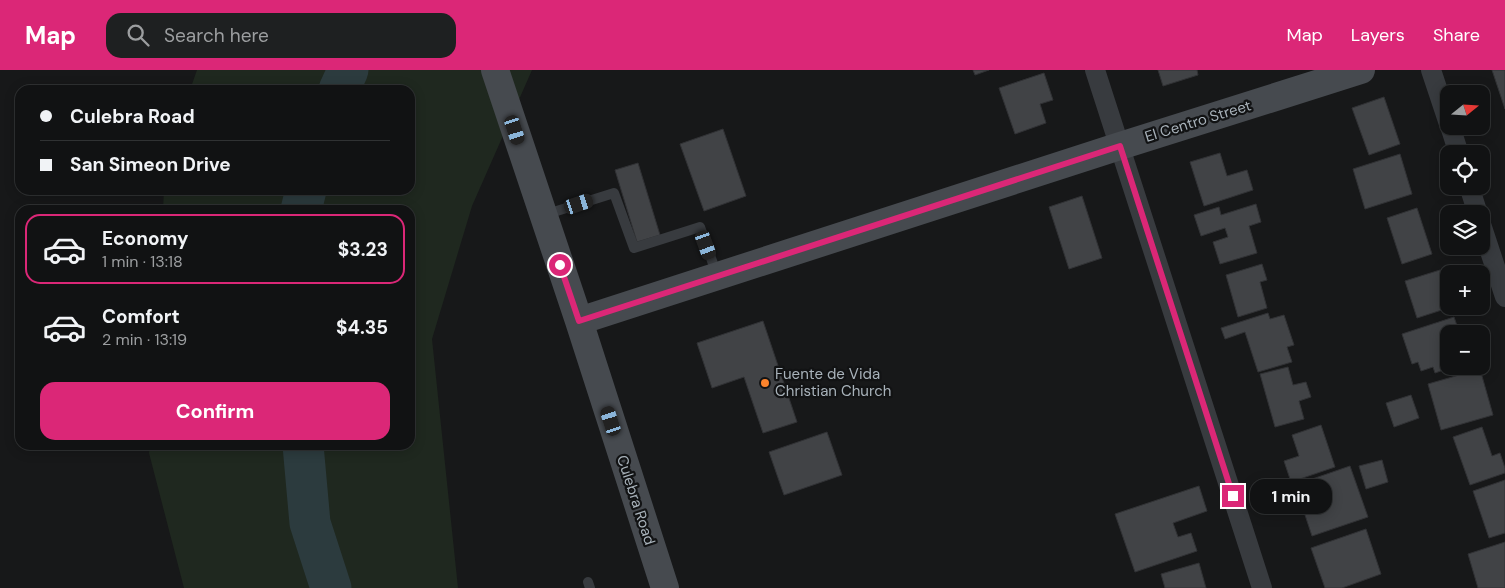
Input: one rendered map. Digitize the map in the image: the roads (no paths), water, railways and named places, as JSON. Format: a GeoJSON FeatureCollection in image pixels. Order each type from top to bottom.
{"type":"FeatureCollection","features":[{"type":"Feature","properties":{"kind":"street"},"geometry":{"type":"LineString","coordinates":[[1095,70],[1262,588]]}},
{"type":"Feature","properties":{"kind":"street","name":"El Centro Street"},"geometry":{"type":"LineString","coordinates":[[579,321],[1361,70]]}},
{"type":"Feature","properties":{"kind":"street"},"geometry":{"type":"LineString","coordinates":[[1431,70],[1440,98]]}},
{"type":"Feature","properties":{"kind":"street","name":"Culebra Road"},"geometry":{"type":"LineString","coordinates":[[496,74],[579,321],[664,588]]}},
{"type":"Feature","properties":{"kind":"street"},"geometry":{"type":"LineString","coordinates":[[1490,251],[1505,297]]}},
{"type":"Feature","properties":{"kind":"lane"},"geometry":{"type":"LineString","coordinates":[[544,215],[614,193],[634,248],[700,227],[718,276]]}},
{"type":"Feature","properties":{"kind":"waterway"},"geometry":{"type":"LineString","coordinates":[[341,85],[348,70]]}},
{"type":"Feature","properties":{"kind":"waterway"},"geometry":{"type":"LineString","coordinates":[[302,205],[305,195]]}},
{"type":"Feature","properties":{"kind":"waterway"},"geometry":{"type":"LineString","coordinates":[[303,450],[310,523],[331,588]]}},
{"type":"Feature","properties":{"kind":"place","name":"Fuente de Vida Christian Church"},"geometry":{"type":"Point","coordinates":[765,383]}}]}
